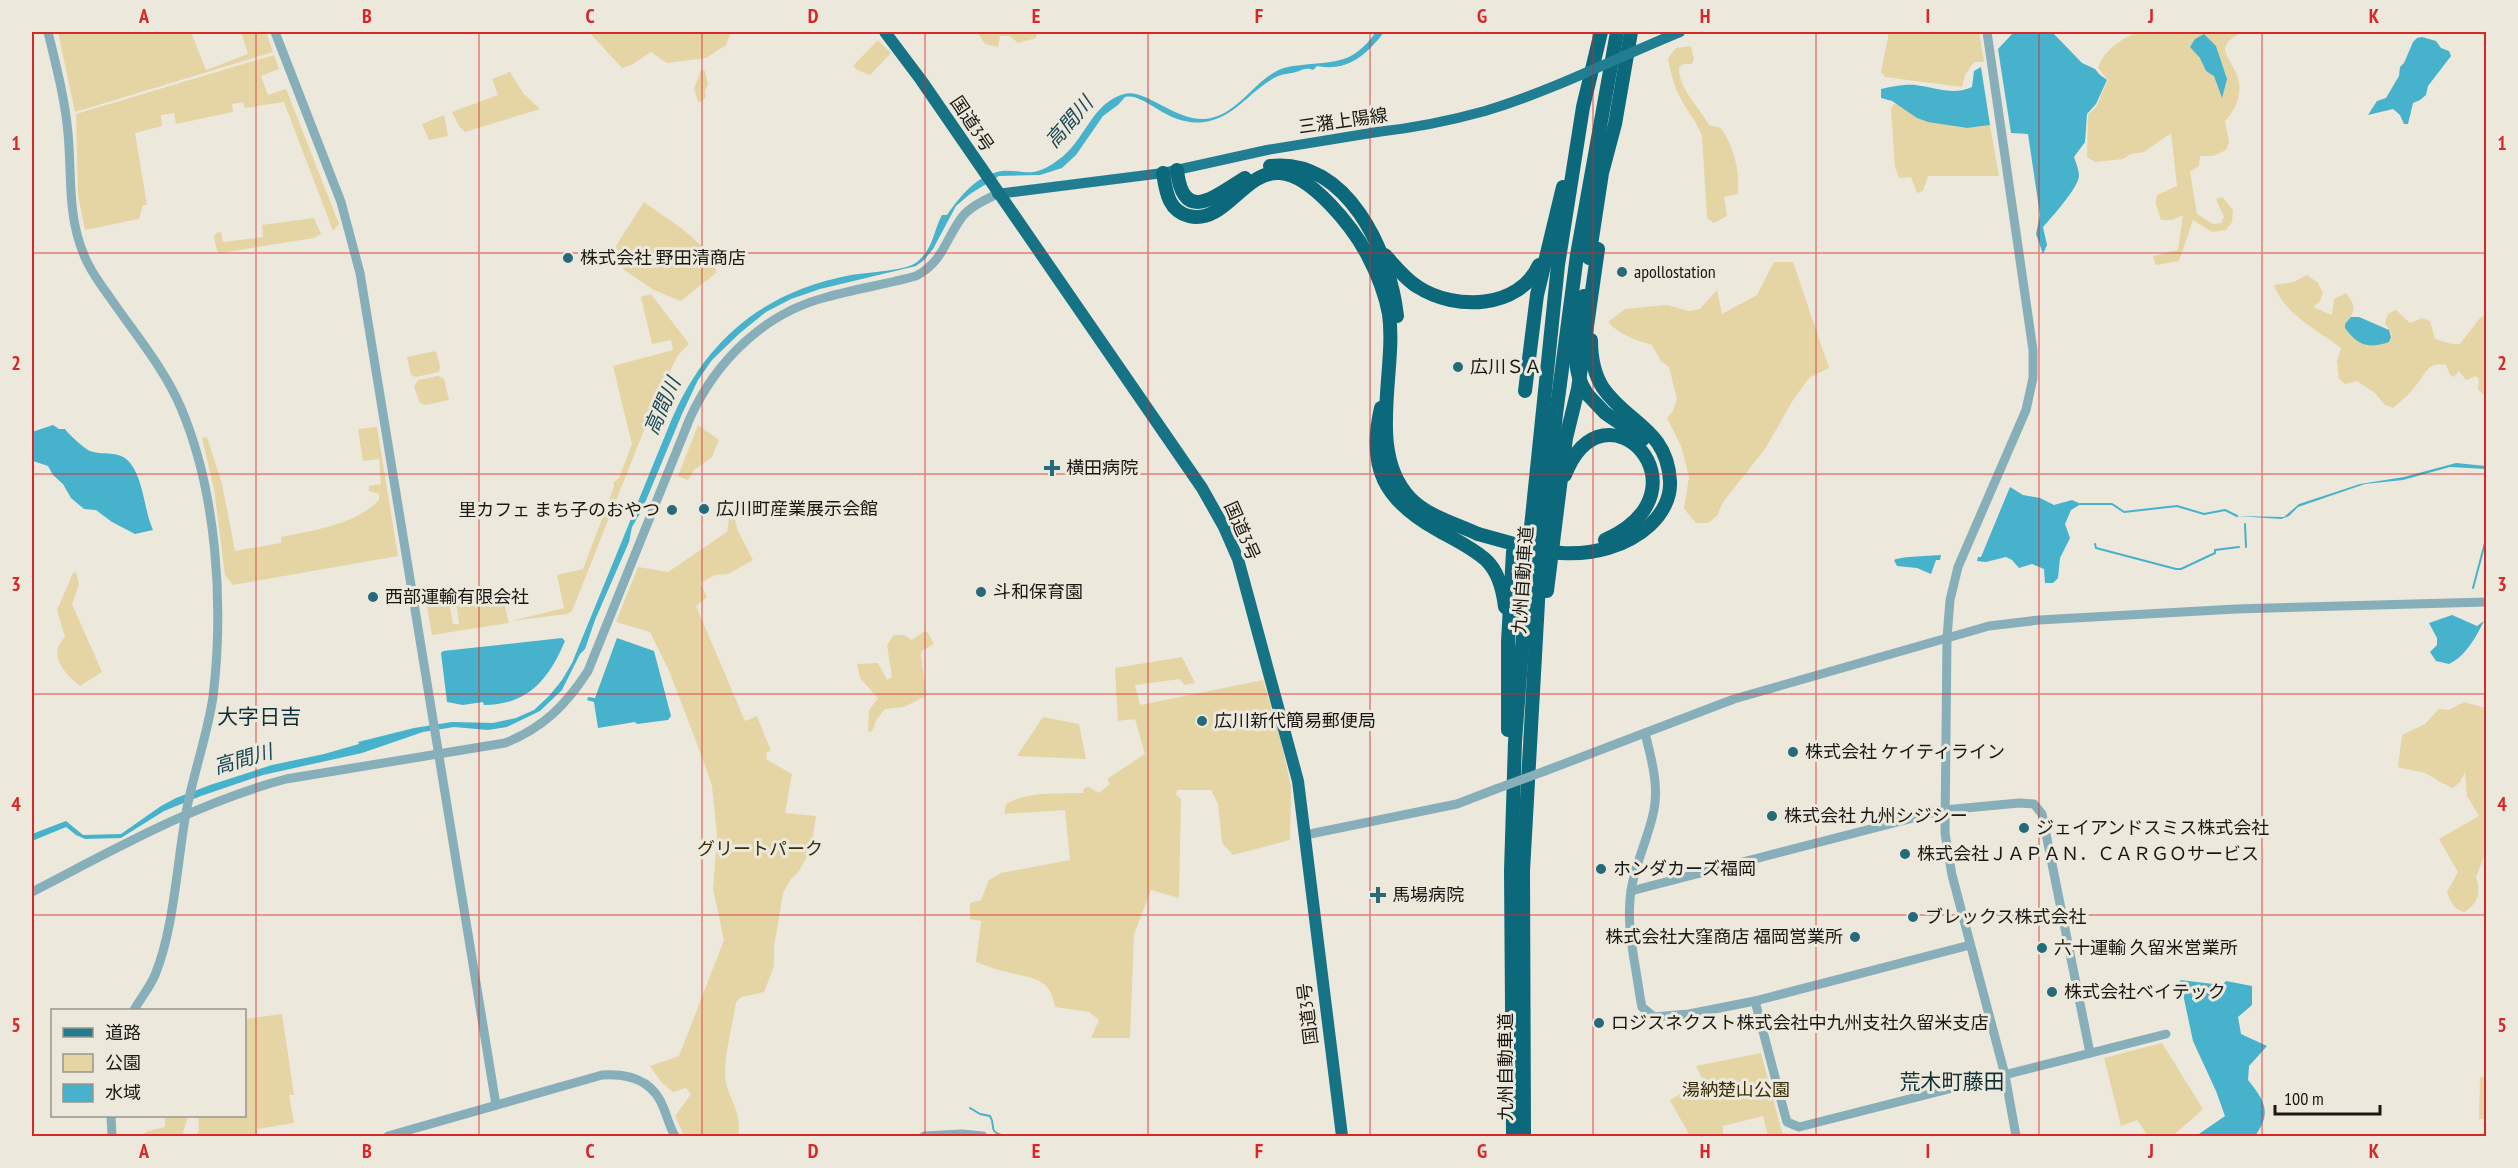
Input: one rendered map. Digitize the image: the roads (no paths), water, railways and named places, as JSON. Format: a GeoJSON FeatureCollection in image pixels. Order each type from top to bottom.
{"type":"FeatureCollection","features":[{"type":"Feature","properties":{"kind":"highway","name":"国道3号"},"geometry":{"type":"LineString","coordinates":[[885,32],[1202,488],[1224,527],[1238,559],[1298,781],[1342,1137]]}},
{"type":"Feature","properties":{"kind":"highway","name":"九州自動車道"},"geometry":{"type":"LineString","coordinates":[[1513,1137],[1510,871],[1515,742],[1531,527],[1558,265],[1583,107],[1601,32]]}},
{"type":"Feature","properties":{"kind":"highway","name":"九州自動車道"},"geometry":{"type":"LineString","coordinates":[[1524,1137],[1523,871],[1536,673],[1540,566],[1563,356],[1588,183],[1617,32]]}},
{"type":"Feature","properties":{"kind":"highway"},"geometry":{"type":"LineString","coordinates":[[1622,542],[1644,522],[1653,509],[1661,481],[1661,467],[1650,444],[1605,413],[1587,394],[1578,377],[1576,353],[1602,173],[1615,124],[1631,32]]}},
{"type":"Feature","properties":{"kind":"highway"},"geometry":{"type":"LineString","coordinates":[[1525,391],[1537,294],[1583,107]]}},
{"type":"Feature","properties":{"kind":"highway"},"geometry":{"type":"LineString","coordinates":[[1170,172],[1184,197],[1192,202],[1200,203],[1210,200],[1257,171],[1269,166],[1287,164],[1306,169],[1324,178],[1357,209],[1383,254],[1394,290],[1397,317],[1394,437],[1398,460],[1407,481],[1440,511],[1480,530]]}},
{"type":"Feature","properties":{"kind":"highway"},"geometry":{"type":"LineString","coordinates":[[1170,172],[1168,198],[1173,207],[1184,215],[1206,216],[1253,181],[1268,174],[1281,172],[1314,188],[1344,220],[1366,253],[1384,292],[1390,337],[1387,443],[1390,463],[1399,484],[1411,499],[1432,514],[1480,530],[1588,552],[1638,536],[1658,517],[1668,500],[1670,486],[1670,468],[1665,452],[1654,436],[1604,389],[1596,373],[1591,352],[1590,317]]}},
{"type":"Feature","properties":{"kind":"highway"},"geometry":{"type":"LineString","coordinates":[[1383,254],[1419,288],[1449,300],[1470,302],[1497,299],[1514,293],[1529,282],[1548,246]]}},
{"type":"Feature","properties":{"kind":"highway"},"geometry":{"type":"LineString","coordinates":[[1536,673],[1566,438],[1578,389],[1598,249]]}},
{"type":"Feature","properties":{"kind":"highway"},"geometry":{"type":"LineString","coordinates":[[1388,387],[1376,428],[1376,447],[1381,474],[1392,496],[1408,512],[1471,548],[1487,562],[1503,589],[1508,642]]}},
{"type":"Feature","properties":{"kind":"highway"},"geometry":{"type":"LineString","coordinates":[[1559,489],[1575,454],[1586,444],[1600,437],[1618,436],[1630,439],[1643,450],[1650,463],[1652,486],[1648,503],[1630,525],[1606,540],[1561,548]]}},
{"type":"Feature","properties":{"kind":"highway"},"geometry":{"type":"LineString","coordinates":[[1510,871],[1508,642],[1513,552]]}},
{"type":"Feature","properties":{"kind":"main road","name":"三潴上陽線"},"geometry":{"type":"LineString","coordinates":[[995,190],[1170,172],[1267,150],[1417,127],[1486,111],[1680,32]]}},
{"type":"Feature","properties":{"kind":"street"},"geometry":{"type":"LineString","coordinates":[[48,32],[65,105],[71,206],[84,256],[158,366],[180,406],[195,446],[202,474],[215,551],[219,607],[213,696],[203,747],[190,791],[164,945],[155,977],[135,1009]]}},
{"type":"Feature","properties":{"kind":"street"},"geometry":{"type":"LineString","coordinates":[[275,32],[341,202],[362,284],[437,755],[496,1105]]}},
{"type":"Feature","properties":{"kind":"street"},"geometry":{"type":"LineString","coordinates":[[1987,32],[2033,350],[2033,378],[2020,428],[1958,567],[1950,600],[1947,638],[1944,810],[1945,833],[1952,875],[2005,1075],[2016,1137]]}},
{"type":"Feature","properties":{"kind":"street"},"geometry":{"type":"LineString","coordinates":[[32,892],[187,809],[286,779],[505,743],[519,737],[555,714],[588,671],[697,403],[710,381],[729,357],[758,330],[808,303],[916,276],[930,269],[963,217],[995,190]]}},
{"type":"Feature","properties":{"kind":"street"},"geometry":{"type":"LineString","coordinates":[[1305,835],[1457,804],[1734,699],[1989,626],[2038,620],[2236,609],[2487,602]]}},
{"type":"Feature","properties":{"kind":"street"},"geometry":{"type":"LineString","coordinates":[[1645,733],[1656,795],[1654,810],[1631,891],[1629,916],[1640,997],[1642,1007],[1648,1014],[1661,1017],[1755,1001],[1970,945]]}},
{"type":"Feature","properties":{"kind":"street"},"geometry":{"type":"LineString","coordinates":[[1631,891],[1944,810],[2026,802],[2039,809],[2042,814],[2090,1053]]}},
{"type":"Feature","properties":{"kind":"street"},"geometry":{"type":"LineString","coordinates":[[1755,1001],[1787,1122],[1793,1126],[1806,1127],[2166,1034]]}},
{"type":"Feature","properties":{"kind":"street"},"geometry":{"type":"LineString","coordinates":[[388,1137],[602,1075],[620,1074],[636,1078],[649,1086],[659,1097],[675,1137]]}},
{"type":"Feature","properties":{"kind":"street"},"geometry":{"type":"LineString","coordinates":[[111,1117],[112,1137]]}},
{"type":"Feature","properties":{"kind":"street"},"geometry":{"type":"LineString","coordinates":[[924,1137],[962,1134],[983,1137]]}},
{"type":"Feature","properties":{"kind":"water"},"geometry":{"type":"Polygon","coordinates":[[[1376,32],[1384,32],[1371,48],[1355,60],[1338,66],[1317,66],[1313,70],[1304,69],[1277,77],[1230,112],[1213,120],[1198,123],[1185,121],[1172,117],[1142,100],[1125,97],[1103,116],[1076,155],[1062,168],[1040,175],[999,176],[970,194],[956,206],[933,249],[916,266],[820,289],[791,299],[766,312],[740,333],[712,360],[698,380],[642,510],[632,527],[629,542],[585,649],[580,654],[562,690],[540,711],[507,727],[488,730],[454,727],[423,732],[362,753],[263,775],[164,811],[121,838],[85,839],[66,827],[32,841],[32,834],[66,821],[83,835],[121,834],[176,798],[272,765],[324,754],[359,744],[358,742],[414,728],[452,722],[493,723],[516,718],[534,710],[562,680],[572,663],[685,392],[720,343],[741,324],[765,307],[791,293],[819,283],[851,275],[896,269],[917,262],[927,251],[942,215],[947,215],[974,183],[997,172],[1033,172],[1051,165],[1067,152],[1096,114],[1113,99],[1132,93],[1183,115],[1205,119],[1216,117],[1234,106],[1278,70],[1344,59],[1360,50],[1376,32]]]}},
{"type":"Feature","properties":{"kind":"water"},"geometry":{"type":"Polygon","coordinates":[[[2014,32],[2052,32],[2082,63],[2095,69],[2107,80],[2096,104],[2087,114],[2085,142],[2074,157],[2079,174],[2078,181],[2043,227],[2047,245],[2043,254],[2036,234],[2040,215],[2028,134],[2011,133],[1998,49],[2014,32]]]}},
{"type":"Feature","properties":{"kind":"water"},"geometry":{"type":"Polygon","coordinates":[[[2204,34],[2216,46],[2227,79],[2222,98],[2214,76],[2206,71],[2200,58],[2190,47],[2195,39],[2204,34]]]}},
{"type":"Feature","properties":{"kind":"water"},"geometry":{"type":"Polygon","coordinates":[[[2422,37],[2436,41],[2441,48],[2449,51],[2451,56],[2428,86],[2426,95],[2413,103],[2408,124],[2404,124],[2400,115],[2393,109],[2368,115],[2377,101],[2386,98],[2399,76],[2400,67],[2413,42],[2422,37]]]}},
{"type":"Feature","properties":{"kind":"water"},"geometry":{"type":"Polygon","coordinates":[[[1981,67],[1990,125],[1967,128],[1928,122],[1917,118],[1892,101],[1881,98],[1881,89],[1902,85],[1951,91],[1965,90],[1972,87],[1974,71],[1981,67]]]}},
{"type":"Feature","properties":{"kind":"water"},"geometry":{"type":"Polygon","coordinates":[[[2351,317],[2359,317],[2389,330],[2391,337],[2389,342],[2370,345],[2359,342],[2345,328],[2345,324],[2351,317]]]}},
{"type":"Feature","properties":{"kind":"water"},"geometry":{"type":"Polygon","coordinates":[[[53,425],[59,429],[65,429],[88,450],[116,454],[131,464],[139,479],[153,530],[135,534],[112,522],[96,510],[84,509],[71,498],[48,466],[33,461],[32,432],[53,425]]]}},
{"type":"Feature","properties":{"kind":"water"},"geometry":{"type":"Polygon","coordinates":[[[2456,463],[2486,466],[2486,469],[2450,467],[2403,480],[2365,484],[2298,507],[2289,516],[2281,519],[2237,516],[2284,517],[2299,504],[2360,484],[2404,477],[2456,463]]]}},
{"type":"Feature","properties":{"kind":"water"},"geometry":{"type":"Polygon","coordinates":[[[2010,487],[2023,495],[2040,498],[2054,505],[2072,500],[2081,504],[2071,510],[2065,524],[2070,538],[2060,558],[2058,578],[2053,583],[2045,583],[2044,569],[2032,564],[2019,568],[2006,557],[1986,562],[1977,561],[1978,557],[1981,557],[2010,487]]]}},
{"type":"Feature","properties":{"kind":"water"},"geometry":{"type":"Polygon","coordinates":[[[1941,555],[1940,560],[1936,560],[1931,574],[1917,568],[1897,566],[1894,560],[1909,557],[1941,555]]]}},
{"type":"Feature","properties":{"kind":"water"},"geometry":{"type":"Polygon","coordinates":[[[2452,615],[2477,626],[2484,621],[2474,640],[2455,661],[2449,664],[2436,661],[2430,652],[2437,645],[2437,638],[2429,623],[2452,615]]]}},
{"type":"Feature","properties":{"kind":"water"},"geometry":{"type":"Polygon","coordinates":[[[562,638],[565,641],[552,667],[544,678],[525,695],[499,704],[484,705],[483,702],[463,705],[447,702],[441,653],[443,651],[562,638]]]}},
{"type":"Feature","properties":{"kind":"water"},"geometry":{"type":"Polygon","coordinates":[[[617,638],[654,651],[671,716],[668,720],[598,728],[594,702],[587,700],[588,697],[595,698],[617,638]]]}},
{"type":"Feature","properties":{"kind":"water"},"geometry":{"type":"Polygon","coordinates":[[[2180,980],[2222,985],[2226,981],[2252,986],[2252,1005],[2238,1017],[2241,1034],[2267,1046],[2249,1066],[2248,1080],[2259,1094],[2265,1114],[2255,1136],[2196,1136],[2225,1116],[2193,1041],[2180,980]]]}},
{"type":"Feature","properties":{"kind":"waterway"},"geometry":{"type":"LineString","coordinates":[[2486,473],[2486,479]]}},
{"type":"Feature","properties":{"kind":"waterway"},"geometry":{"type":"LineString","coordinates":[[2081,504],[2112,504],[2124,512],[2177,506],[2204,514],[2225,510],[2237,516]]}},
{"type":"Feature","properties":{"kind":"waterway"},"geometry":{"type":"LineString","coordinates":[[2245,524],[2246,547]]}},
{"type":"Feature","properties":{"kind":"waterway"},"geometry":{"type":"LineString","coordinates":[[2473,588],[2486,539]]}},
{"type":"Feature","properties":{"kind":"waterway"},"geometry":{"type":"LineString","coordinates":[[2095,544],[2096,548],[2176,569],[2181,569],[2215,553],[2215,550],[2239,547]]}},
{"type":"Feature","properties":{"kind":"waterway"},"geometry":{"type":"LineString","coordinates":[[970,1108],[980,1114],[990,1116],[994,1130],[1005,1136]]}},
{"type":"Feature","properties":{"kind":"place","name":"株式会社 野田清商店"},"geometry":{"type":"Point","coordinates":[568,258]}},
{"type":"Feature","properties":{"kind":"place","name":"apollostation"},"geometry":{"type":"Point","coordinates":[1622,272]}},
{"type":"Feature","properties":{"kind":"place","name":"広川ＳＡ"},"geometry":{"type":"Point","coordinates":[1458,367]}},
{"type":"Feature","properties":{"kind":"place","name":"横田病院"},"geometry":{"type":"Point","coordinates":[1052,468]}},
{"type":"Feature","properties":{"kind":"place","name":"広川町産業展示会館"},"geometry":{"type":"Point","coordinates":[704,509]}},
{"type":"Feature","properties":{"kind":"place","name":"里カフェ まち子のおやつ"},"geometry":{"type":"Point","coordinates":[672,510]}},
{"type":"Feature","properties":{"kind":"place","name":"斗和保育園"},"geometry":{"type":"Point","coordinates":[981,592]}},
{"type":"Feature","properties":{"kind":"place","name":"西部運輸有限会社"},"geometry":{"type":"Point","coordinates":[373,597]}},
{"type":"Feature","properties":{"kind":"place","name":"広川新代簡易郵便局"},"geometry":{"type":"Point","coordinates":[1202,721]}},
{"type":"Feature","properties":{"kind":"place","name":"株式会社 ケイティライン"},"geometry":{"type":"Point","coordinates":[1793,752]}},
{"type":"Feature","properties":{"kind":"place","name":"株式会社 九州シジシー"},"geometry":{"type":"Point","coordinates":[1772,816]}},
{"type":"Feature","properties":{"kind":"place","name":"ジェイアンドスミス株式会社"},"geometry":{"type":"Point","coordinates":[2024,828]}},
{"type":"Feature","properties":{"kind":"place","name":"株式会社ＪＡＰＡＮ．ＣＡＲＧＯサービス"},"geometry":{"type":"Point","coordinates":[1905,854]}},
{"type":"Feature","properties":{"kind":"place","name":"ホンダカーズ福岡"},"geometry":{"type":"Point","coordinates":[1601,869]}},
{"type":"Feature","properties":{"kind":"place","name":"馬場病院"},"geometry":{"type":"Point","coordinates":[1378,895]}},
{"type":"Feature","properties":{"kind":"place","name":"ブレックス株式会社"},"geometry":{"type":"Point","coordinates":[1913,917]}},
{"type":"Feature","properties":{"kind":"place","name":"株式会社大窪商店 福岡営業所"},"geometry":{"type":"Point","coordinates":[1855,937]}},
{"type":"Feature","properties":{"kind":"place","name":"六十運輸 久留米営業所"},"geometry":{"type":"Point","coordinates":[2042,948]}},
{"type":"Feature","properties":{"kind":"place","name":"株式会社ベイテック"},"geometry":{"type":"Point","coordinates":[2052,992]}},
{"type":"Feature","properties":{"kind":"place","name":"ロジスネクスト株式会社中九州支社久留米支店"},"geometry":{"type":"Point","coordinates":[1599,1023]}},
{"type":"Feature","properties":{"kind":"district","name":"大字日吉"},"geometry":{"type":"Point","coordinates":[259,717]}},
{"type":"Feature","properties":{"kind":"district","name":"荒木町藤田"},"geometry":{"type":"Point","coordinates":[1952,1082]}},
{"type":"Feature","properties":{"kind":"water label","name":"高間川"},"geometry":{"type":"Point","coordinates":[1069,122]}},
{"type":"Feature","properties":{"kind":"water label","name":"高間川"},"geometry":{"type":"Point","coordinates":[662,406]}},
{"type":"Feature","properties":{"kind":"water label","name":"高間川"},"geometry":{"type":"Point","coordinates":[243,759]}},
{"type":"Feature","properties":{"kind":"park label","name":"グリートパーク"},"geometry":{"type":"Point","coordinates":[760,849]}},
{"type":"Feature","properties":{"kind":"park label","name":"湯納楚山公園"},"geometry":{"type":"Point","coordinates":[1736,1090]}}]}
